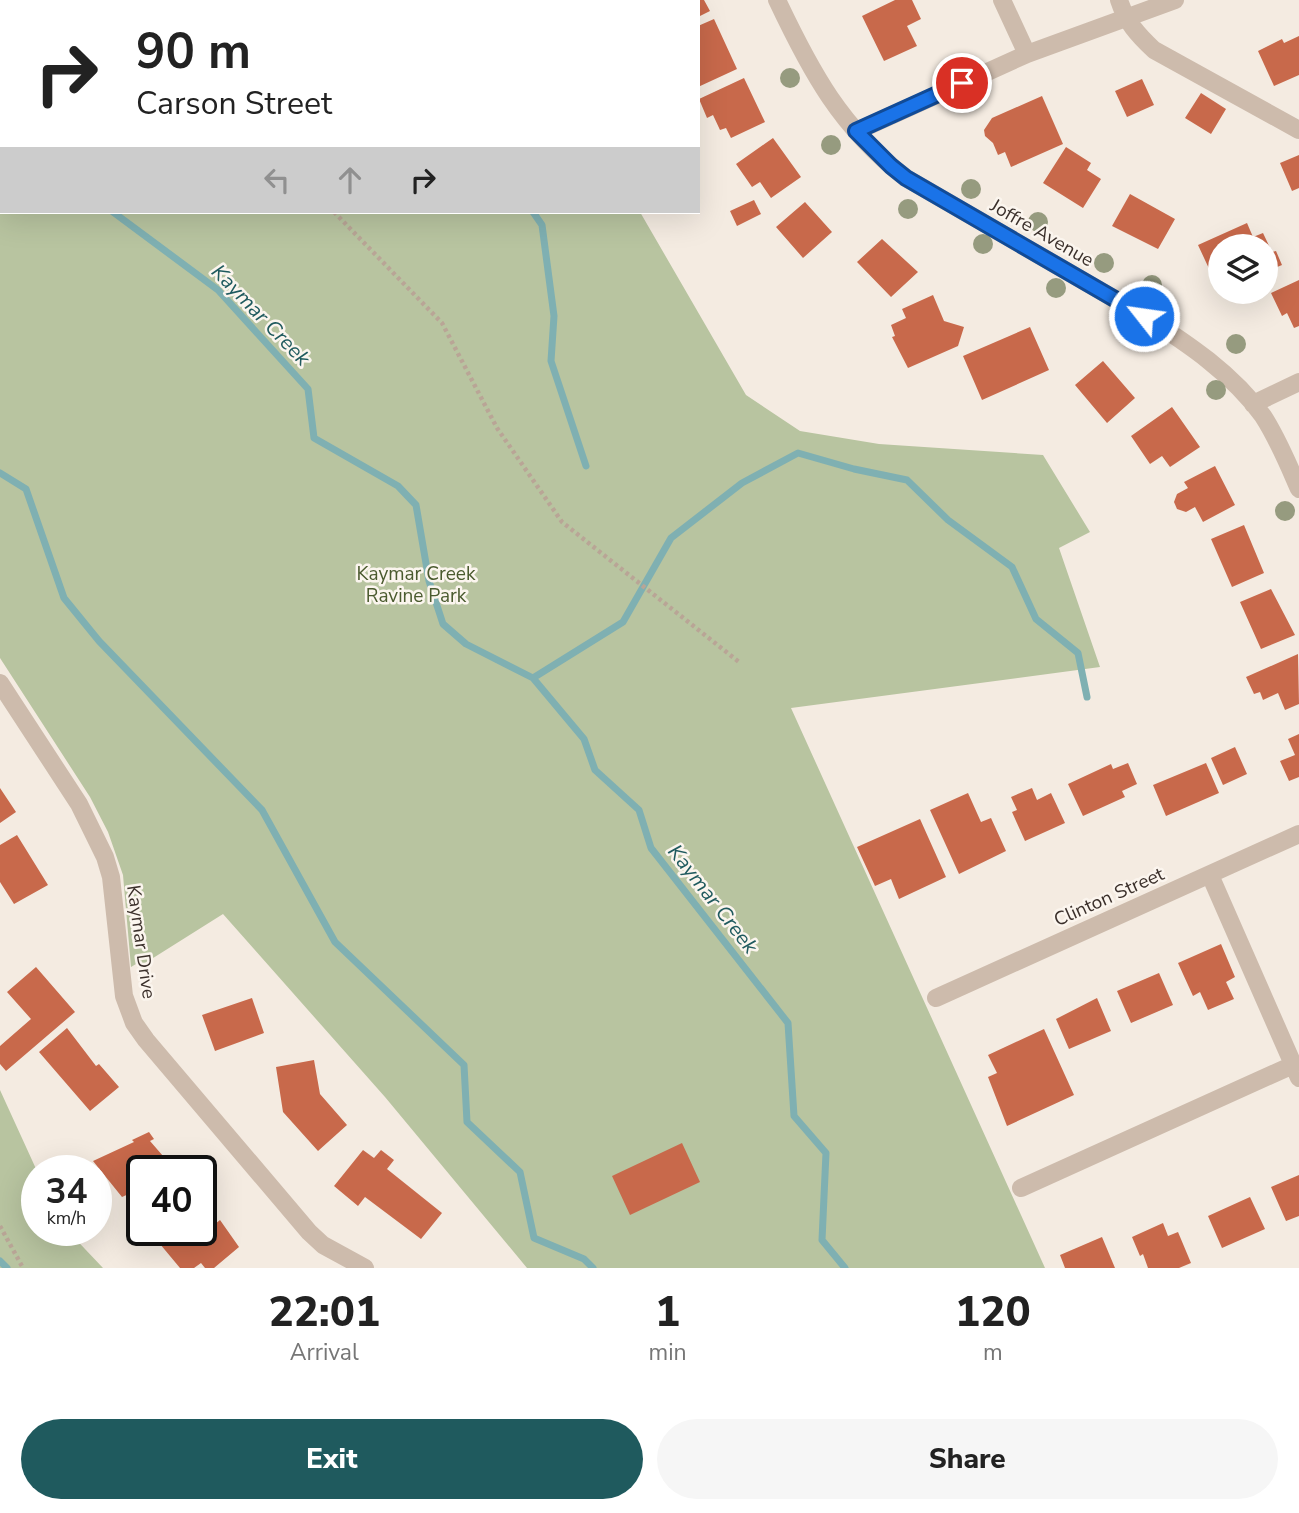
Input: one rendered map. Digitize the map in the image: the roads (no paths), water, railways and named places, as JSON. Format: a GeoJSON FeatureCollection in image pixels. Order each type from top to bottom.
{"type":"FeatureCollection","features":[{"type":"Feature","properties":{"kind":"street","name":"Joffre Avenue"},"geometry":{"type":"LineString","coordinates":[[777,0],[817,81],[856,131],[891,166],[906,178],[1181,339],[1210,362],[1253,404],[1275,437],[1299,489]]}},
{"type":"Feature","properties":{"kind":"street"},"geometry":{"type":"LineString","coordinates":[[1002,0],[1027,54]]}},
{"type":"Feature","properties":{"kind":"street"},"geometry":{"type":"LineString","coordinates":[[856,131],[1122,8],[1175,0]]}},
{"type":"Feature","properties":{"kind":"street"},"geometry":{"type":"LineString","coordinates":[[1122,8],[1135,32],[1154,50],[1299,131]]}},
{"type":"Feature","properties":{"kind":"street"},"geometry":{"type":"LineString","coordinates":[[1253,404],[1299,383]]}},
{"type":"Feature","properties":{"kind":"street","name":"Kaymar Drive"},"geometry":{"type":"LineString","coordinates":[[0,683],[79,804],[105,857],[111,877],[124,996],[134,1023],[309,1232],[331,1250],[365,1268]]}},
{"type":"Feature","properties":{"kind":"street","name":"Clinton Street"},"geometry":{"type":"LineString","coordinates":[[936,998],[1299,834]]}},
{"type":"Feature","properties":{"kind":"street"},"geometry":{"type":"LineString","coordinates":[[1021,1188],[1296,1072],[1210,875]]}},
{"type":"Feature","properties":{"kind":"waterway","name":"Kaymar Creek"},"geometry":{"type":"LineString","coordinates":[[116,214],[218,290],[308,389],[314,438],[398,486],[416,505],[429,581],[443,624],[466,644],[533,678],[584,739],[595,770],[639,810],[651,848],[788,1023],[794,1116],[826,1153],[822,1240],[845,1268]]}},
{"type":"Feature","properties":{"kind":"waterway"},"geometry":{"type":"LineString","coordinates":[[534,214],[542,225],[554,316],[551,361],[586,466]]}},
{"type":"Feature","properties":{"kind":"waterway"},"geometry":{"type":"LineString","coordinates":[[533,678],[623,622],[671,538],[742,483],[798,453],[907,480],[948,520],[1012,567],[1036,619],[1078,653],[1087,697]]}},
{"type":"Feature","properties":{"kind":"waterway"},"geometry":{"type":"LineString","coordinates":[[0,473],[26,489],[64,598],[99,641],[262,810],[335,942],[464,1065],[467,1122],[520,1172],[534,1238],[584,1259],[593,1268]]}},
{"type":"Feature","properties":{"kind":"waterway"},"geometry":{"type":"LineString","coordinates":[[0,1261],[7,1268]]}},
{"type":"Feature","properties":{"kind":"park label","name":"Kaymar Creek Ravine Park"},"geometry":{"type":"Point","coordinates":[416,585]}}]}
